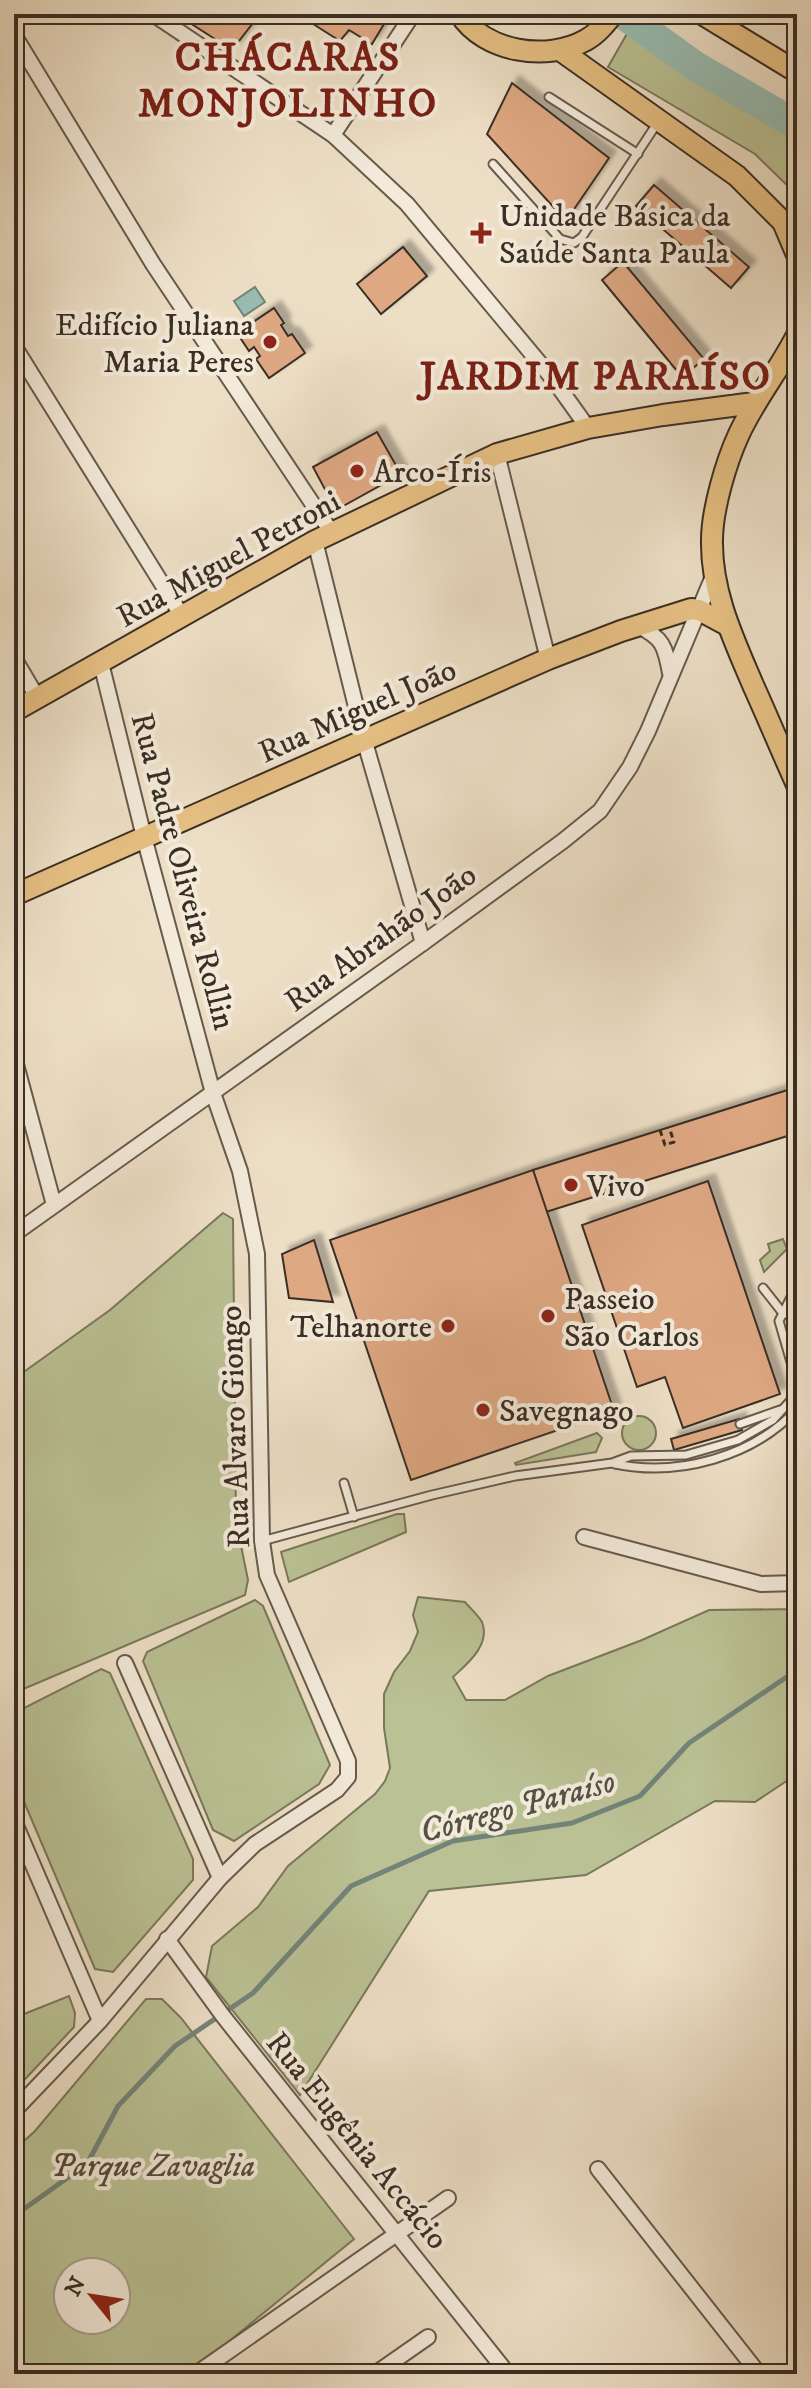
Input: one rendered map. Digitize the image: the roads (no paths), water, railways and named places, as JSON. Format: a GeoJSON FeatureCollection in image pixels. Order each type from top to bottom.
{"type":"FeatureCollection","features":[{"type":"Feature","properties":{"kind":"main road"},"geometry":{"type":"LineString","coordinates":[[460,14],[467,26],[483,37],[510,48],[533,52],[560,50],[585,41],[599,31],[613,14]]}},
{"type":"Feature","properties":{"kind":"main road"},"geometry":{"type":"LineString","coordinates":[[702,14],[797,72]]}},
{"type":"Feature","properties":{"kind":"main road"},"geometry":{"type":"LineString","coordinates":[[560,50],[737,176],[783,222],[797,255]]}},
{"type":"Feature","properties":{"kind":"main road"},"geometry":{"type":"LineString","coordinates":[[797,335],[791,355],[754,403],[738,436],[716,508],[712,538],[714,574],[727,625],[797,785]]}},
{"type":"Feature","properties":{"kind":"main road","name":"Rua Miguel Petroni"},"geometry":{"type":"LineString","coordinates":[[14,711],[323,537],[497,454],[588,428],[754,403]]}},
{"type":"Feature","properties":{"kind":"main road"},"geometry":{"type":"LineString","coordinates":[[699,610],[727,625]]}},
{"type":"Feature","properties":{"kind":"main road","name":"Rua Miguel João"},"geometry":{"type":"LineString","coordinates":[[14,895],[548,659],[680,611],[699,610]]}},
{"type":"Feature","properties":{"kind":"street"},"geometry":{"type":"LineString","coordinates":[[153,14],[333,135],[407,204],[553,379],[588,428]]}},
{"type":"Feature","properties":{"kind":"street"},"geometry":{"type":"LineString","coordinates":[[333,135],[413,14]]}},
{"type":"Feature","properties":{"kind":"street"},"geometry":{"type":"LineString","coordinates":[[14,35],[323,537],[364,739],[423,943]]}},
{"type":"Feature","properties":{"kind":"street"},"geometry":{"type":"LineString","coordinates":[[14,346],[182,616]]}},
{"type":"Feature","properties":{"kind":"street"},"geometry":{"type":"LineString","coordinates":[[497,454],[548,659]]}},
{"type":"Feature","properties":{"kind":"street","name":"Rua Abrahão João"},"geometry":{"type":"LineString","coordinates":[[14,1234],[423,943],[600,811],[630,767],[648,731],[714,574]]}},
{"type":"Feature","properties":{"kind":"street"},"geometry":{"type":"LineString","coordinates":[[638,626],[661,641],[671,673]]}},
{"type":"Feature","properties":{"kind":"street"},"geometry":{"type":"LineString","coordinates":[[14,658],[37,697]]}},
{"type":"Feature","properties":{"kind":"street","name":"Rua Padre Oliveira Rollin"},"geometry":{"type":"LineString","coordinates":[[101,663],[213,1093]]}},
{"type":"Feature","properties":{"kind":"street"},"geometry":{"type":"LineString","coordinates":[[14,1057],[54,1205]]}},
{"type":"Feature","properties":{"kind":"street","name":"Rua Alvaro Giongo"},"geometry":{"type":"LineString","coordinates":[[213,1093],[240,1171],[257,1254],[262,1541],[267,1575],[348,1761],[348,1777],[337,1790],[255,1844],[220,1878]]}},
{"type":"Feature","properties":{"kind":"street"},"geometry":{"type":"LineString","coordinates":[[584,1537],[761,1584],[797,1583]]}},
{"type":"Feature","properties":{"kind":"street"},"geometry":{"type":"LineString","coordinates":[[14,2111],[100,2021],[220,1878],[125,1663]]}},
{"type":"Feature","properties":{"kind":"street"},"geometry":{"type":"LineString","coordinates":[[14,1821],[100,2021]]}},
{"type":"Feature","properties":{"kind":"street","name":"Rua Eugênia Accácio"},"geometry":{"type":"LineString","coordinates":[[167,1939],[223,2016],[508,2374]]}},
{"type":"Feature","properties":{"kind":"street"},"geometry":{"type":"LineString","coordinates":[[598,2169],[759,2374]]}},
{"type":"Feature","properties":{"kind":"street"},"geometry":{"type":"LineString","coordinates":[[196,2374],[448,2198]]}},
{"type":"Feature","properties":{"kind":"street"},"geometry":{"type":"LineString","coordinates":[[375,2374],[428,2337]]}},
{"type":"Feature","properties":{"kind":"lane"},"geometry":{"type":"LineString","coordinates":[[549,97],[638,154]]}},
{"type":"Feature","properties":{"kind":"lane"},"geometry":{"type":"LineString","coordinates":[[493,164],[560,239],[574,243],[582,237],[660,120]]}},
{"type":"Feature","properties":{"kind":"lane"},"geometry":{"type":"LineString","coordinates":[[763,1288],[782,1312],[797,1319]]}},
{"type":"Feature","properties":{"kind":"lane"},"geometry":{"type":"LineString","coordinates":[[262,1541],[515,1476],[612,1463],[631,1456],[686,1455],[722,1446],[757,1430],[784,1408],[795,1390],[795,1376],[780,1329],[782,1312],[797,1291]]}},
{"type":"Feature","properties":{"kind":"lane"},"geometry":{"type":"LineString","coordinates":[[740,1424],[784,1408]]}},
{"type":"Feature","properties":{"kind":"lane"},"geometry":{"type":"LineString","coordinates":[[612,1463],[633,1468],[665,1467],[721,1458],[765,1436],[797,1409]]}},
{"type":"Feature","properties":{"kind":"lane"},"geometry":{"type":"LineString","coordinates":[[344,1483],[354,1517]]}},
{"type":"Feature","properties":{"kind":"water"},"geometry":{"type":"Polygon","coordinates":[[[255,287],[265,302],[244,316],[234,301],[255,287]]]}},
{"type":"Feature","properties":{"kind":"waterway"},"geometry":{"type":"LineString","coordinates":[[623,14],[695,66],[797,125]]}},
{"type":"Feature","properties":{"kind":"waterway","name":"Córrego Paraíso"},"geometry":{"type":"LineString","coordinates":[[14,2216],[87,2164],[118,2106],[175,2046],[253,1993],[351,1886],[453,1841],[572,1823],[640,1796],[689,1743],[797,1670]]}},
{"type":"Feature","properties":{"kind":"place","name":"Unidade Básica da Saúde Santa Paula"},"geometry":{"type":"Point","coordinates":[481,233]}},
{"type":"Feature","properties":{"kind":"place","name":"Edifício Juliana Maria Peres"},"geometry":{"type":"Point","coordinates":[270,342]}},
{"type":"Feature","properties":{"kind":"place","name":"Arco-Íris"},"geometry":{"type":"Point","coordinates":[357,471]}},
{"type":"Feature","properties":{"kind":"place","name":"Vivo"},"geometry":{"type":"Point","coordinates":[571,1185]}},
{"type":"Feature","properties":{"kind":"place","name":"Passeio São Carlos"},"geometry":{"type":"Point","coordinates":[548,1316]}},
{"type":"Feature","properties":{"kind":"place","name":"Telhanorte"},"geometry":{"type":"Point","coordinates":[448,1326]}},
{"type":"Feature","properties":{"kind":"place","name":"Savegnago"},"geometry":{"type":"Point","coordinates":[483,1410]}},
{"type":"Feature","properties":{"kind":"district","name":"CHÁCARAS MONJOLINHO"},"geometry":{"type":"Point","coordinates":[288,79]}},
{"type":"Feature","properties":{"kind":"district","name":"JARDIM PARAÍSO"},"geometry":{"type":"Point","coordinates":[596,375]}},
{"type":"Feature","properties":{"kind":"park label","name":"Parque Zavaglia"},"geometry":{"type":"Point","coordinates":[153,2165]}}]}
